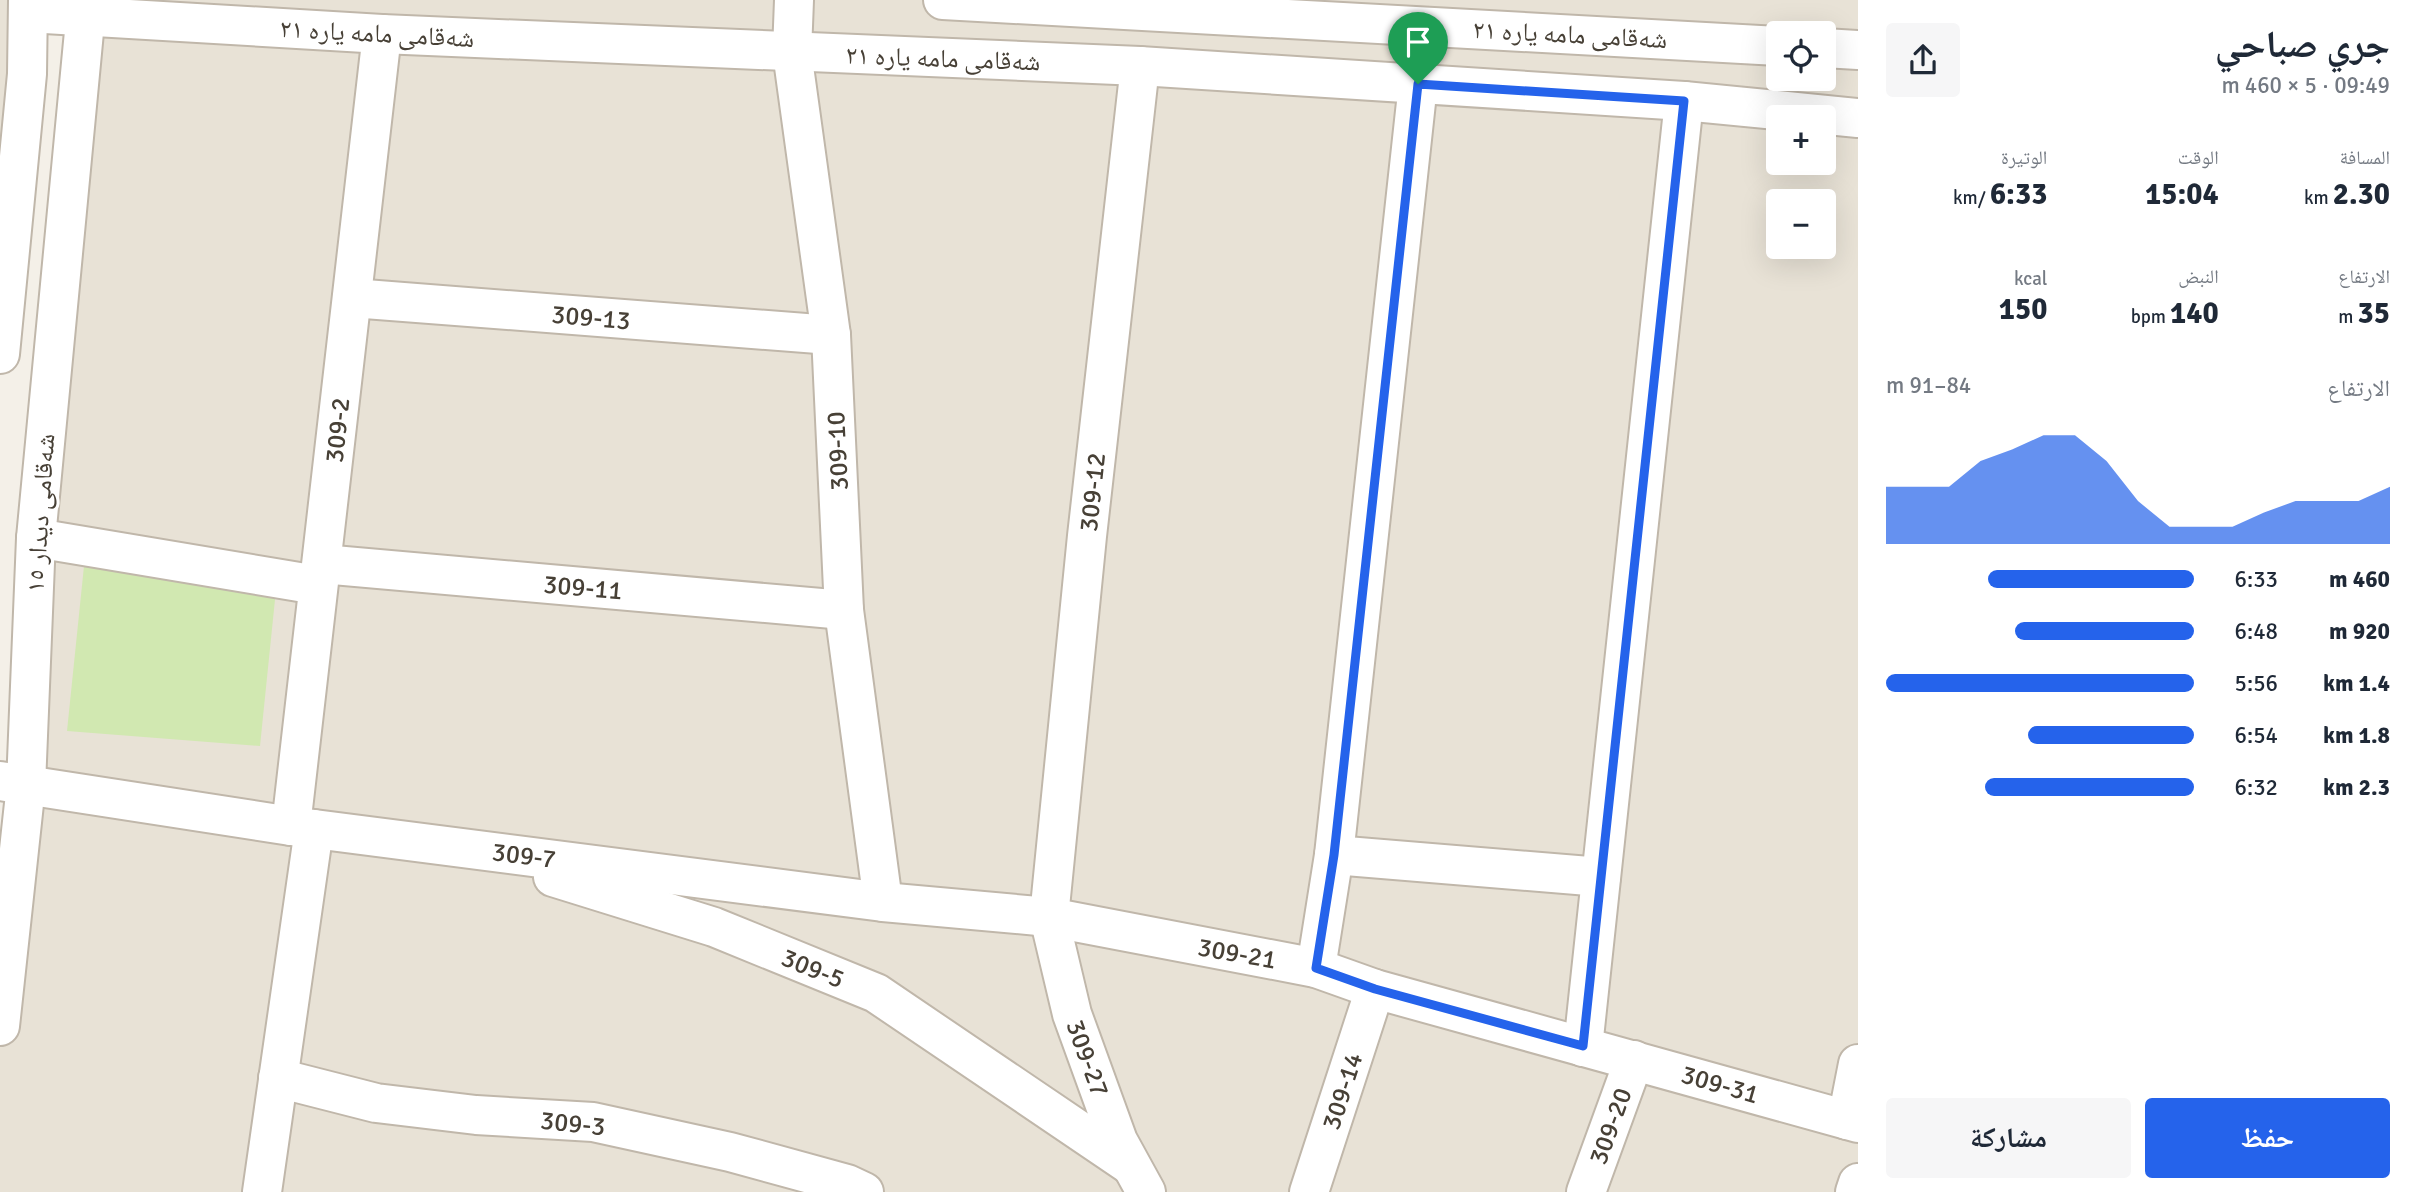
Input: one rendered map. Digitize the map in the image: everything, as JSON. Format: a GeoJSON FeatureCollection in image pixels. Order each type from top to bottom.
{"type":"FeatureCollection","features":[{"type":"Feature","properties":{"kind":"street","name":"309-10"},"geometry":{"type":"LineString","coordinates":[[794,0],[792,52],[831,335],[844,610],[883,902]]}},
{"type":"Feature","properties":{"kind":"street","name":"شەقامی مامە یارە ٢١"},"geometry":{"type":"LineString","coordinates":[[943,0],[1766,45]]}},
{"type":"Feature","properties":{"kind":"street","name":"شەقامی مامە یارە ٢١"},"geometry":{"type":"LineString","coordinates":[[28,7],[86,7],[382,34],[1140,66],[1684,101],[1858,118]]}},
{"type":"Feature","properties":{"kind":"street"},"geometry":{"type":"LineString","coordinates":[[0,354],[14,73],[28,7]]}},
{"type":"Feature","properties":{"kind":"street","name":"شەقامی دیدار ١٥"},"geometry":{"type":"LineString","coordinates":[[0,1026],[13,783],[86,7]]}},
{"type":"Feature","properties":{"kind":"street","name":"309-2"},"geometry":{"type":"LineString","coordinates":[[262,1192],[278,1078],[303,827],[320,574],[382,34]]}},
{"type":"Feature","properties":{"kind":"street"},"geometry":{"type":"LineString","coordinates":[[1836,49],[1858,50]]}},
{"type":"Feature","properties":{"kind":"street","name":"309-12"},"geometry":{"type":"LineString","coordinates":[[1049,918],[1087,536],[1140,66]]}},
{"type":"Feature","properties":{"kind":"street"},"geometry":{"type":"LineString","coordinates":[[1316,968],[1334,855],[1418,84]]}},
{"type":"Feature","properties":{"kind":"street"},"geometry":{"type":"LineString","coordinates":[[1583,1046],[1684,101]]}},
{"type":"Feature","properties":{"kind":"street","name":"309-13"},"geometry":{"type":"LineString","coordinates":[[352,298],[831,335]]}},
{"type":"Feature","properties":{"kind":"street","name":"309-11"},"geometry":{"type":"LineString","coordinates":[[36,538],[320,574],[844,610]]}},
{"type":"Feature","properties":{"kind":"street","name":"309-7"},"geometry":{"type":"LineString","coordinates":[[13,783],[303,827],[883,902],[1049,918]]}},
{"type":"Feature","properties":{"kind":"street","name":"309-5"},"geometry":{"type":"LineString","coordinates":[[454,846],[714,927],[876,993],[1132,1184]]}},
{"type":"Feature","properties":{"kind":"street"},"geometry":{"type":"LineString","coordinates":[[1334,855],[1601,877]]}},
{"type":"Feature","properties":{"kind":"street","name":"309-21"},"geometry":{"type":"LineString","coordinates":[[1049,918],[1316,968],[1375,989],[1583,1046]]}},
{"type":"Feature","properties":{"kind":"street","name":"309-27"},"geometry":{"type":"LineString","coordinates":[[1049,918],[1072,1014],[1132,1184]]}},
{"type":"Feature","properties":{"kind":"street","name":"309-14"},"geometry":{"type":"LineString","coordinates":[[1309,1192],[1375,989]]}},
{"type":"Feature","properties":{"kind":"street","name":"309-31"},"geometry":{"type":"LineString","coordinates":[[1583,1046],[1853,1121]]}},
{"type":"Feature","properties":{"kind":"street","name":"309-20"},"geometry":{"type":"LineString","coordinates":[[1586,1192],[1634,1060]]}},
{"type":"Feature","properties":{"kind":"street"},"geometry":{"type":"LineString","coordinates":[[1853,1121],[1858,1064]]}},
{"type":"Feature","properties":{"kind":"street","name":"309-3"},"geometry":{"type":"LineString","coordinates":[[278,1078],[376,1103],[476,1115],[593,1122],[730,1152],[846,1184],[863,1192]]}},
{"type":"Feature","properties":{"kind":"street"},"geometry":{"type":"LineString","coordinates":[[1855,1192],[1858,1183]]}},
{"type":"Feature","properties":{"kind":"shaded area"},"geometry":{"type":"Polygon","coordinates":[[[0,0],[18,0],[0,326],[0,0]]]}},
{"type":"Feature","properties":{"kind":"shaded area"},"geometry":{"type":"Polygon","coordinates":[[[74,0],[1858,0],[1858,1192],[0,1192],[0,851],[74,0]]]}},
{"type":"Feature","properties":{"kind":"green space"},"geometry":{"type":"Polygon","coordinates":[[[84,566],[277,580],[260,746],[67,731],[84,566]]]}},
{"type":"Feature","properties":{"kind":"route"},"geometry":{"type":"LineString","coordinates":[[1418,84],[1684,101],[1583,1046],[1375,989],[1316,968],[1334,855],[1418,84]]}}]}
